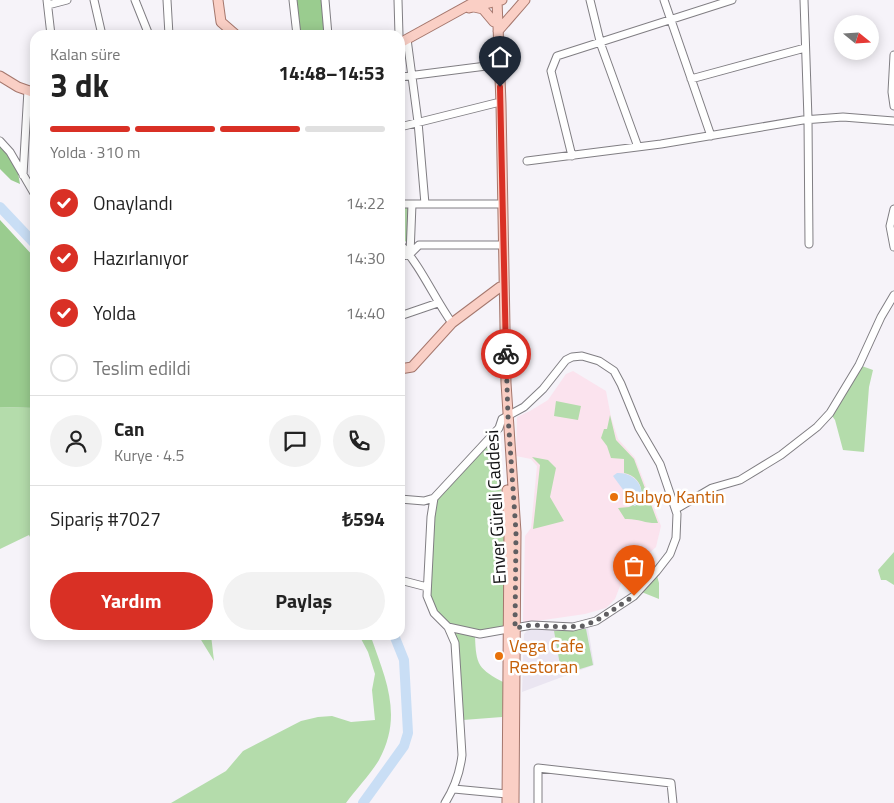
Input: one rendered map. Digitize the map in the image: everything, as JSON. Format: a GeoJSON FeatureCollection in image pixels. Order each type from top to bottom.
{"type":"FeatureCollection","features":[{"type":"Feature","properties":{"kind":"main road"},"geometry":{"type":"LineString","coordinates":[[218,0],[221,22],[230,30]]}},
{"type":"Feature","properties":{"kind":"main road"},"geometry":{"type":"LineString","coordinates":[[474,2],[483,9],[496,26],[525,0]]}},
{"type":"Feature","properties":{"kind":"main road"},"geometry":{"type":"LineString","coordinates":[[405,37],[474,2],[496,1]]}},
{"type":"Feature","properties":{"kind":"main road","name":"Enver Güreli Caddesi"},"geometry":{"type":"LineString","coordinates":[[496,1],[505,417]]}},
{"type":"Feature","properties":{"kind":"main road","name":"Enver Güreli Caddesi"},"geometry":{"type":"LineString","coordinates":[[496,26],[494,65],[512,628],[514,803]]}},
{"type":"Feature","properties":{"kind":"main road"},"geometry":{"type":"LineString","coordinates":[[0,76],[30,92]]}},
{"type":"Feature","properties":{"kind":"main road"},"geometry":{"type":"LineString","coordinates":[[405,368],[412,367],[452,323],[500,287]]}},
{"type":"Feature","properties":{"kind":"main road","name":"Enver Güreli Caddesi"},"geometry":{"type":"LineString","coordinates":[[507,798],[512,628]]}},
{"type":"Feature","properties":{"kind":"street"},"geometry":{"type":"LineString","coordinates":[[50,30],[47,2],[67,0]]}},
{"type":"Feature","properties":{"kind":"street"},"geometry":{"type":"LineString","coordinates":[[94,0],[101,30]]}},
{"type":"Feature","properties":{"kind":"street"},"geometry":{"type":"LineString","coordinates":[[135,0],[147,30]]}},
{"type":"Feature","properties":{"kind":"street"},"geometry":{"type":"LineString","coordinates":[[167,0],[169,30]]}},
{"type":"Feature","properties":{"kind":"street"},"geometry":{"type":"LineString","coordinates":[[293,0],[296,30]]}},
{"type":"Feature","properties":{"kind":"street"},"geometry":{"type":"LineString","coordinates":[[325,0],[328,30]]}},
{"type":"Feature","properties":{"kind":"street"},"geometry":{"type":"LineString","coordinates":[[398,0],[401,30]]}},
{"type":"Feature","properties":{"kind":"street"},"geometry":{"type":"LineString","coordinates":[[590,0],[600,42],[638,147]]}},
{"type":"Feature","properties":{"kind":"street"},"geometry":{"type":"LineString","coordinates":[[664,0],[711,136]]}},
{"type":"Feature","properties":{"kind":"street"},"geometry":{"type":"LineString","coordinates":[[572,156],[551,71],[557,56],[732,0]]}},
{"type":"Feature","properties":{"kind":"street"},"geometry":{"type":"LineString","coordinates":[[804,0],[808,119],[809,244]]}},
{"type":"Feature","properties":{"kind":"street"},"geometry":{"type":"LineString","coordinates":[[692,79],[806,48]]}},
{"type":"Feature","properties":{"kind":"street"},"geometry":{"type":"LineString","coordinates":[[405,49],[413,75],[425,204]]}},
{"type":"Feature","properties":{"kind":"street"},"geometry":{"type":"LineString","coordinates":[[894,55],[892,92],[894,106]]}},
{"type":"Feature","properties":{"kind":"street"},"geometry":{"type":"LineString","coordinates":[[405,76],[494,65]]}},
{"type":"Feature","properties":{"kind":"street"},"geometry":{"type":"LineString","coordinates":[[23,175],[30,102]]}},
{"type":"Feature","properties":{"kind":"street"},"geometry":{"type":"LineString","coordinates":[[405,126],[496,103]]}},
{"type":"Feature","properties":{"kind":"street"},"geometry":{"type":"LineString","coordinates":[[527,162],[711,136],[808,119],[844,117],[894,121]]}},
{"type":"Feature","properties":{"kind":"street"},"geometry":{"type":"LineString","coordinates":[[0,141],[10,152],[30,187]]}},
{"type":"Feature","properties":{"kind":"street"},"geometry":{"type":"LineString","coordinates":[[405,204],[498,204]]}},
{"type":"Feature","properties":{"kind":"street"},"geometry":{"type":"LineString","coordinates":[[410,254],[412,204]]}},
{"type":"Feature","properties":{"kind":"street"},"geometry":{"type":"LineString","coordinates":[[894,209],[890,226],[894,246]]}},
{"type":"Feature","properties":{"kind":"street"},"geometry":{"type":"LineString","coordinates":[[405,256],[410,254],[419,245],[499,245]]}},
{"type":"Feature","properties":{"kind":"street"},"geometry":{"type":"LineString","coordinates":[[405,249],[410,254],[438,303],[452,323]]}},
{"type":"Feature","properties":{"kind":"street"},"geometry":{"type":"LineString","coordinates":[[676,509],[712,488],[740,480],[782,455],[816,427],[830,413],[859,365],[881,317],[894,295]]}},
{"type":"Feature","properties":{"kind":"street"},"geometry":{"type":"LineString","coordinates":[[405,314],[438,303]]}},
{"type":"Feature","properties":{"kind":"street"},"geometry":{"type":"LineString","coordinates":[[405,499],[424,501],[434,498],[499,428],[505,417],[531,401],[543,390],[566,360],[582,356],[599,361],[614,371],[639,428],[660,464],[678,514],[676,538],[670,554],[634,596],[596,621],[582,626],[532,625],[480,634],[448,627]]}},
{"type":"Feature","properties":{"kind":"street"},"geometry":{"type":"LineString","coordinates":[[434,498],[431,517],[427,596],[434,613],[448,627],[454,643],[462,755],[454,789],[445,803]]}},
{"type":"Feature","properties":{"kind":"street"},"geometry":{"type":"LineString","coordinates":[[405,581],[427,587]]}},
{"type":"Feature","properties":{"kind":"street"},"geometry":{"type":"LineString","coordinates":[[538,803],[538,768],[671,783],[673,803]]}},
{"type":"Feature","properties":{"kind":"street"},"geometry":{"type":"LineString","coordinates":[[454,789],[507,798]]}},
{"type":"Feature","properties":{"kind":"shaded area"},"geometry":{"type":"Polygon","coordinates":[[[573,371],[606,391],[618,439],[635,458],[661,526],[656,547],[624,576],[615,599],[606,608],[585,614],[523,623],[525,536],[531,528],[537,466],[531,459],[516,456],[517,417],[548,400],[566,374],[573,371]]]}},
{"type":"Feature","properties":{"kind":"shaded area"},"geometry":{"type":"Polygon","coordinates":[[[588,628],[594,665],[522,692],[524,634],[528,630],[588,628]]]}},
{"type":"Feature","properties":{"kind":"green space"},"geometry":{"type":"Polygon","coordinates":[[[293,0],[325,0],[328,30],[296,30],[293,0]]]}},
{"type":"Feature","properties":{"kind":"green space"},"geometry":{"type":"Polygon","coordinates":[[[0,142],[15,157],[20,184],[11,180],[0,169],[0,142]]]}},
{"type":"Feature","properties":{"kind":"green space"},"geometry":{"type":"Polygon","coordinates":[[[405,208],[410,208],[409,241],[405,241],[405,208]]]}},
{"type":"Feature","properties":{"kind":"green space"},"geometry":{"type":"Polygon","coordinates":[[[0,220],[30,253],[30,408],[0,407],[0,220]]]}},
{"type":"Feature","properties":{"kind":"green space"},"geometry":{"type":"Polygon","coordinates":[[[859,365],[873,370],[869,387],[864,452],[843,450],[835,420],[830,413],[859,365]]]}},
{"type":"Feature","properties":{"kind":"green space"},"geometry":{"type":"Polygon","coordinates":[[[556,401],[581,406],[578,420],[554,416],[556,401]]]}},
{"type":"Feature","properties":{"kind":"green space"},"geometry":{"type":"Polygon","coordinates":[[[0,407],[30,408],[30,537],[29,535],[0,549],[0,407]]]}},
{"type":"Feature","properties":{"kind":"green space"},"geometry":{"type":"Polygon","coordinates":[[[610,415],[616,440],[634,459],[658,523],[625,519],[618,508],[635,506],[641,496],[641,491],[638,482],[630,475],[624,473],[624,459],[611,458],[607,446],[601,438],[604,429],[607,429],[610,415]]]}},
{"type":"Feature","properties":{"kind":"green space"},"geometry":{"type":"Polygon","coordinates":[[[499,431],[502,511],[505,534],[505,629],[480,634],[448,627],[427,596],[434,498],[499,431]]]}},
{"type":"Feature","properties":{"kind":"green space"},"geometry":{"type":"Polygon","coordinates":[[[532,457],[548,460],[556,468],[550,497],[564,521],[533,529],[540,465],[532,457]]]}},
{"type":"Feature","properties":{"kind":"green space"},"geometry":{"type":"Polygon","coordinates":[[[894,552],[894,585],[886,580],[881,580],[878,570],[894,552]]]}},
{"type":"Feature","properties":{"kind":"green space"},"geometry":{"type":"Polygon","coordinates":[[[656,572],[659,583],[659,599],[639,591],[656,572]]]}},
{"type":"Feature","properties":{"kind":"green space"},"geometry":{"type":"Polygon","coordinates":[[[586,629],[593,665],[567,673],[560,665],[554,631],[586,629]]]}},
{"type":"Feature","properties":{"kind":"green space"},"geometry":{"type":"Polygon","coordinates":[[[451,632],[475,636],[476,654],[480,665],[489,674],[505,683],[502,717],[463,720],[451,632]]]}},
{"type":"Feature","properties":{"kind":"green space"},"geometry":{"type":"Polygon","coordinates":[[[201,640],[212,640],[214,661],[201,640]]]}},
{"type":"Feature","properties":{"kind":"green space"},"geometry":{"type":"Polygon","coordinates":[[[362,640],[372,640],[382,668],[390,698],[390,728],[379,760],[346,803],[171,803],[226,771],[243,751],[301,721],[332,716],[351,722],[375,720],[372,690],[375,674],[368,652],[362,640]]]}},
{"type":"Feature","properties":{"kind":"water"},"geometry":{"type":"Polygon","coordinates":[[[617,473],[630,476],[639,484],[641,494],[635,506],[613,476],[617,473]]]}},
{"type":"Feature","properties":{"kind":"waterway"},"geometry":{"type":"LineString","coordinates":[[0,207],[30,239]]}},
{"type":"Feature","properties":{"kind":"waterway"},"geometry":{"type":"LineString","coordinates":[[363,803],[404,746],[408,733],[404,660],[396,640]]}},
{"type":"Feature","properties":{"kind":"way so far"},"geometry":{"type":"LineString","coordinates":[[506,354],[506,383],[516,532],[515,628],[532,625],[582,626],[596,621],[634,596]]}},
{"type":"Feature","properties":{"kind":"place","name":"Bubyo Kantin"},"geometry":{"type":"Point","coordinates":[614,497]}},
{"type":"Feature","properties":{"kind":"place","name":"Vega Cafe Restoran"},"geometry":{"type":"Point","coordinates":[499,656]}},
{"type":"Feature","properties":{"kind":"route"},"geometry":{"type":"LineString","coordinates":[[500,87],[506,354]]}}]}
